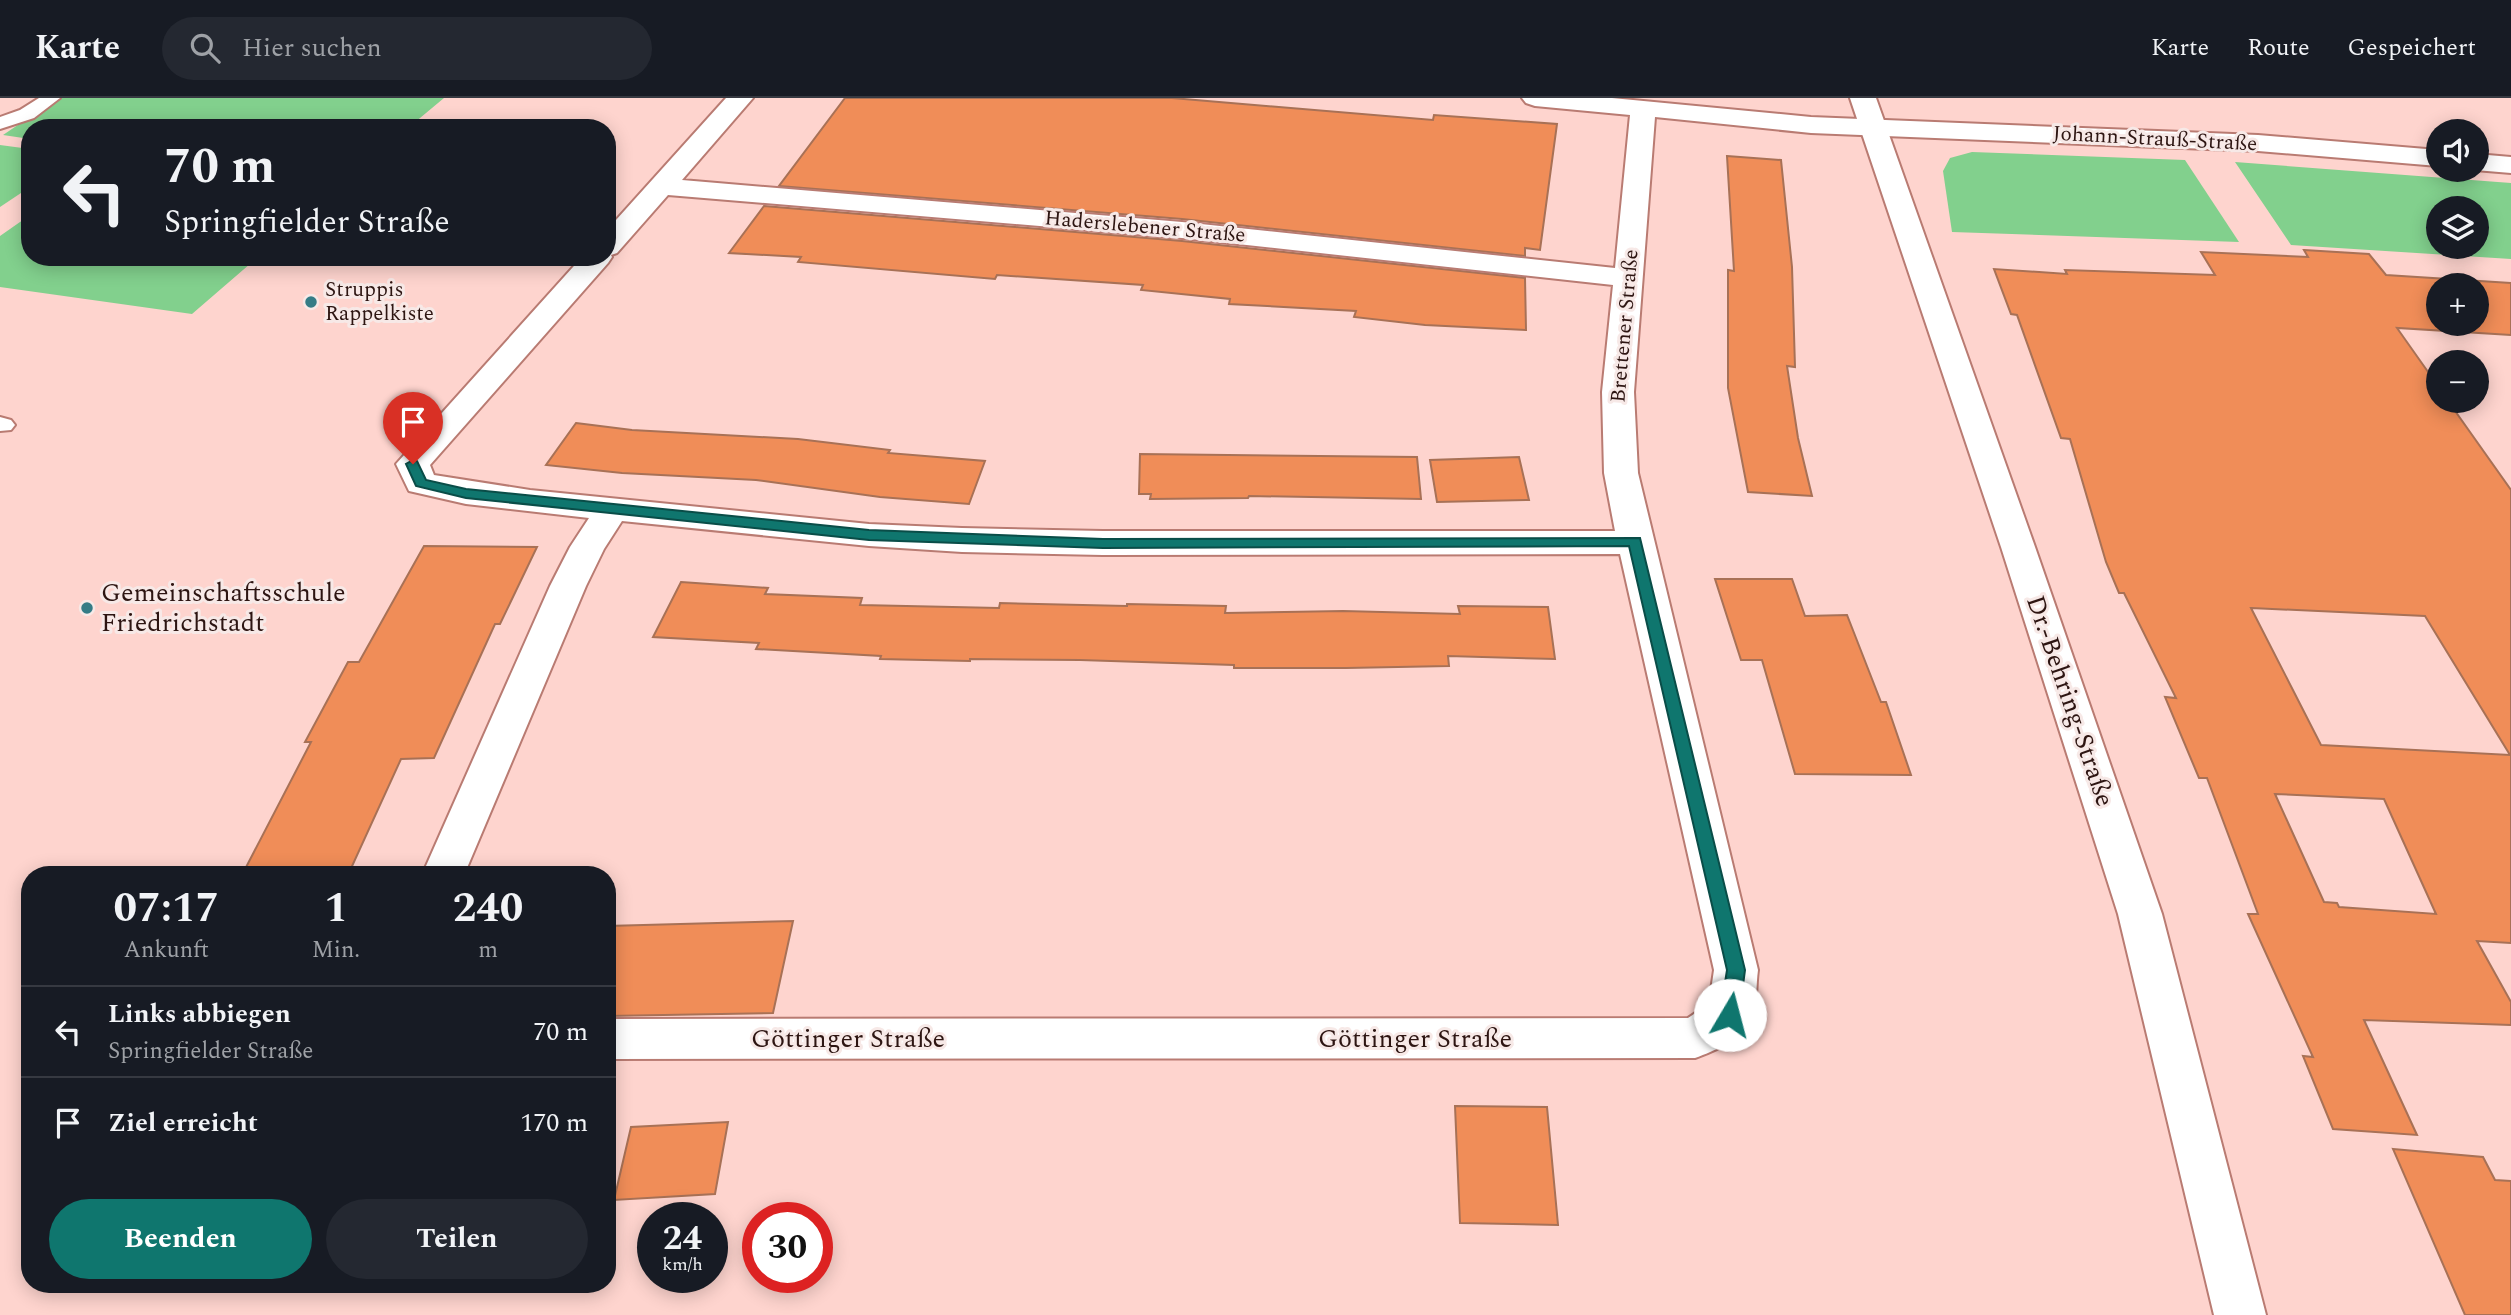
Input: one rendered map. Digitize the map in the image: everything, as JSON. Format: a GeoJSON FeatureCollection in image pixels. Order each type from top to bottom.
{"type":"FeatureCollection","features":[{"type":"Feature","properties":{"kind":"street"},"geometry":{"type":"LineString","coordinates":[[616,237],[740,98]]}},
{"type":"Feature","properties":{"kind":"street","name":"Johann-Strauß-Straße"},"geometry":{"type":"LineString","coordinates":[[1535,98],[1607,101],[1643,109],[1800,124],[2258,143],[2426,157]]}},
{"type":"Feature","properties":{"kind":"street","name":"Dr.-Behring-Straße"},"geometry":{"type":"LineString","coordinates":[[1863,98],[2018,547],[2140,914],[2240,1315]]}},
{"type":"Feature","properties":{"kind":"street","name":"Brettener Straße"},"geometry":{"type":"LineString","coordinates":[[1635,542],[1621,473],[1618,392],[1643,109]]}},
{"type":"Feature","properties":{"kind":"street"},"geometry":{"type":"LineString","coordinates":[[2489,163],[2511,165]]}},
{"type":"Feature","properties":{"kind":"street","name":"Haderslebener Straße"},"geometry":{"type":"LineString","coordinates":[[662,186],[1182,230],[1628,278]]}},
{"type":"Feature","properties":{"kind":"street"},"geometry":{"type":"LineString","coordinates":[[590,266],[413,464],[421,483],[466,493],[612,509],[869,535],[962,540],[1103,544],[1635,542]]}},
{"type":"Feature","properties":{"kind":"street"},"geometry":{"type":"LineString","coordinates":[[447,866],[568,586],[587,547],[612,509]]}},
{"type":"Feature","properties":{"kind":"street","name":"Göttinger Straße"},"geometry":{"type":"LineString","coordinates":[[616,1039],[1695,1038],[1730,1015],[1736,970],[1635,542]]}},
{"type":"Feature","properties":{"kind":"lane"},"geometry":{"type":"LineString","coordinates":[[0,123],[27,114],[51,98]]}},
{"type":"Feature","properties":{"kind":"green space"},"geometry":{"type":"Polygon","coordinates":[[[58,98],[444,98],[419,119],[27,119],[58,98]]]}},
{"type":"Feature","properties":{"kind":"green space"},"geometry":{"type":"Polygon","coordinates":[[[21,123],[21,138],[3,135],[21,123]]]}},
{"type":"Feature","properties":{"kind":"green space"},"geometry":{"type":"Polygon","coordinates":[[[0,145],[21,148],[21,193],[0,207],[0,145]]]}},
{"type":"Feature","properties":{"kind":"green space"},"geometry":{"type":"Polygon","coordinates":[[[1972,152],[2185,160],[2239,242],[1952,232],[1943,171],[1950,158],[1972,152]]]}},
{"type":"Feature","properties":{"kind":"green space"},"geometry":{"type":"Polygon","coordinates":[[[2235,162],[2426,177],[2426,182],[2511,183],[2511,259],[2489,258],[2489,196],[2426,196],[2426,254],[2291,245],[2235,162]]]}},
{"type":"Feature","properties":{"kind":"green space"},"geometry":{"type":"Polygon","coordinates":[[[21,221],[21,266],[248,266],[192,314],[0,287],[0,236],[21,221]]]}},
{"type":"Feature","properties":{"kind":"building"},"geometry":{"type":"Polygon","coordinates":[[[845,98],[1172,98],[1433,120],[1434,115],[1557,124],[1540,250],[1525,248],[1525,256],[1182,219],[779,186],[845,98]]]}},
{"type":"Feature","properties":{"kind":"building"},"geometry":{"type":"Polygon","coordinates":[[[1727,156],[1781,160],[1792,267],[1795,367],[1787,366],[1798,438],[1812,496],[1748,492],[1728,388],[1728,270],[1734,271],[1727,156]]]}},
{"type":"Feature","properties":{"kind":"building"},"geometry":{"type":"Polygon","coordinates":[[[764,206],[1182,241],[1525,278],[1526,330],[1425,325],[1354,317],[1356,311],[1229,304],[1230,299],[1141,290],[1143,285],[997,275],[995,279],[798,262],[801,257],[729,253],[764,206]]]}},
{"type":"Feature","properties":{"kind":"building"},"geometry":{"type":"Polygon","coordinates":[[[2304,250],[2369,254],[2386,275],[2426,278],[2426,330],[2397,328],[2426,369],[2426,413],[2456,413],[2511,490],[2511,943],[2477,941],[2511,1002],[2511,1025],[2364,1020],[2417,1135],[2333,1129],[2303,1056],[2313,1057],[2248,914],[2258,914],[2207,778],[2199,778],[2165,697],[2176,698],[2124,593],[2119,593],[2106,562],[2070,439],[2061,438],[2017,315],[2011,314],[1994,269],[2067,274],[2065,270],[2215,275],[2201,252],[2308,257],[2304,250]],[[2251,608],[2321,745],[2510,755],[2425,616],[2251,608]],[[2275,794],[2324,902],[2337,903],[2339,907],[2436,914],[2384,799],[2275,794]]]}},
{"type":"Feature","properties":{"kind":"building"},"geometry":{"type":"Polygon","coordinates":[[[2489,282],[2511,283],[2511,335],[2489,334],[2489,282]]]}},
{"type":"Feature","properties":{"kind":"building"},"geometry":{"type":"Polygon","coordinates":[[[576,423],[632,430],[798,439],[890,450],[888,453],[985,461],[969,504],[880,497],[756,480],[622,473],[546,465],[576,423]]]}},
{"type":"Feature","properties":{"kind":"building"},"geometry":{"type":"Polygon","coordinates":[[[1140,454],[1417,457],[1421,499],[1249,496],[1150,499],[1151,494],[1139,494],[1140,454]]]}},
{"type":"Feature","properties":{"kind":"building"},"geometry":{"type":"Polygon","coordinates":[[[1519,457],[1529,500],[1437,502],[1430,460],[1519,457]]]}},
{"type":"Feature","properties":{"kind":"building"},"geometry":{"type":"Polygon","coordinates":[[[424,546],[537,547],[500,624],[495,624],[434,758],[401,759],[352,866],[247,866],[311,742],[305,742],[348,662],[359,662],[424,546]]]}},
{"type":"Feature","properties":{"kind":"building"},"geometry":{"type":"Polygon","coordinates":[[[1715,579],[1792,579],[1805,616],[1847,615],[1881,702],[1886,702],[1911,775],[1795,774],[1762,660],[1741,660],[1715,579]]]}},
{"type":"Feature","properties":{"kind":"building"},"geometry":{"type":"Polygon","coordinates":[[[681,582],[768,588],[765,594],[862,598],[860,605],[999,608],[1000,603],[1127,604],[1226,606],[1225,613],[1343,611],[1460,614],[1458,606],[1548,607],[1555,659],[1448,656],[1449,666],[1234,668],[1234,665],[1080,660],[880,659],[881,656],[756,649],[759,643],[653,637],[681,582]]]}},
{"type":"Feature","properties":{"kind":"building"},"geometry":{"type":"Polygon","coordinates":[[[793,921],[773,1013],[616,1016],[616,926],[793,921]]]}},
{"type":"Feature","properties":{"kind":"building"},"geometry":{"type":"Polygon","coordinates":[[[1455,1106],[1547,1107],[1558,1225],[1460,1223],[1455,1106]]]}},
{"type":"Feature","properties":{"kind":"building"},"geometry":{"type":"Polygon","coordinates":[[[728,1122],[715,1194],[616,1200],[631,1127],[728,1122]]]}},
{"type":"Feature","properties":{"kind":"building"},"geometry":{"type":"Polygon","coordinates":[[[2393,1149],[2483,1157],[2495,1180],[2511,1181],[2511,1315],[2465,1315],[2393,1149]]]}},
{"type":"Feature","properties":{"kind":"place","name":"Struppis Rappelkiste"},"geometry":{"type":"Point","coordinates":[311,302]}},
{"type":"Feature","properties":{"kind":"place","name":"Gemeinschaftsschule Friedrichstadt"},"geometry":{"type":"Point","coordinates":[87,608]}},
{"type":"Feature","properties":{"kind":"route"},"geometry":{"type":"LineString","coordinates":[[413,464],[421,483],[466,493],[869,535],[1103,544],[1635,542],[1736,970],[1730,1015]]}}]}
